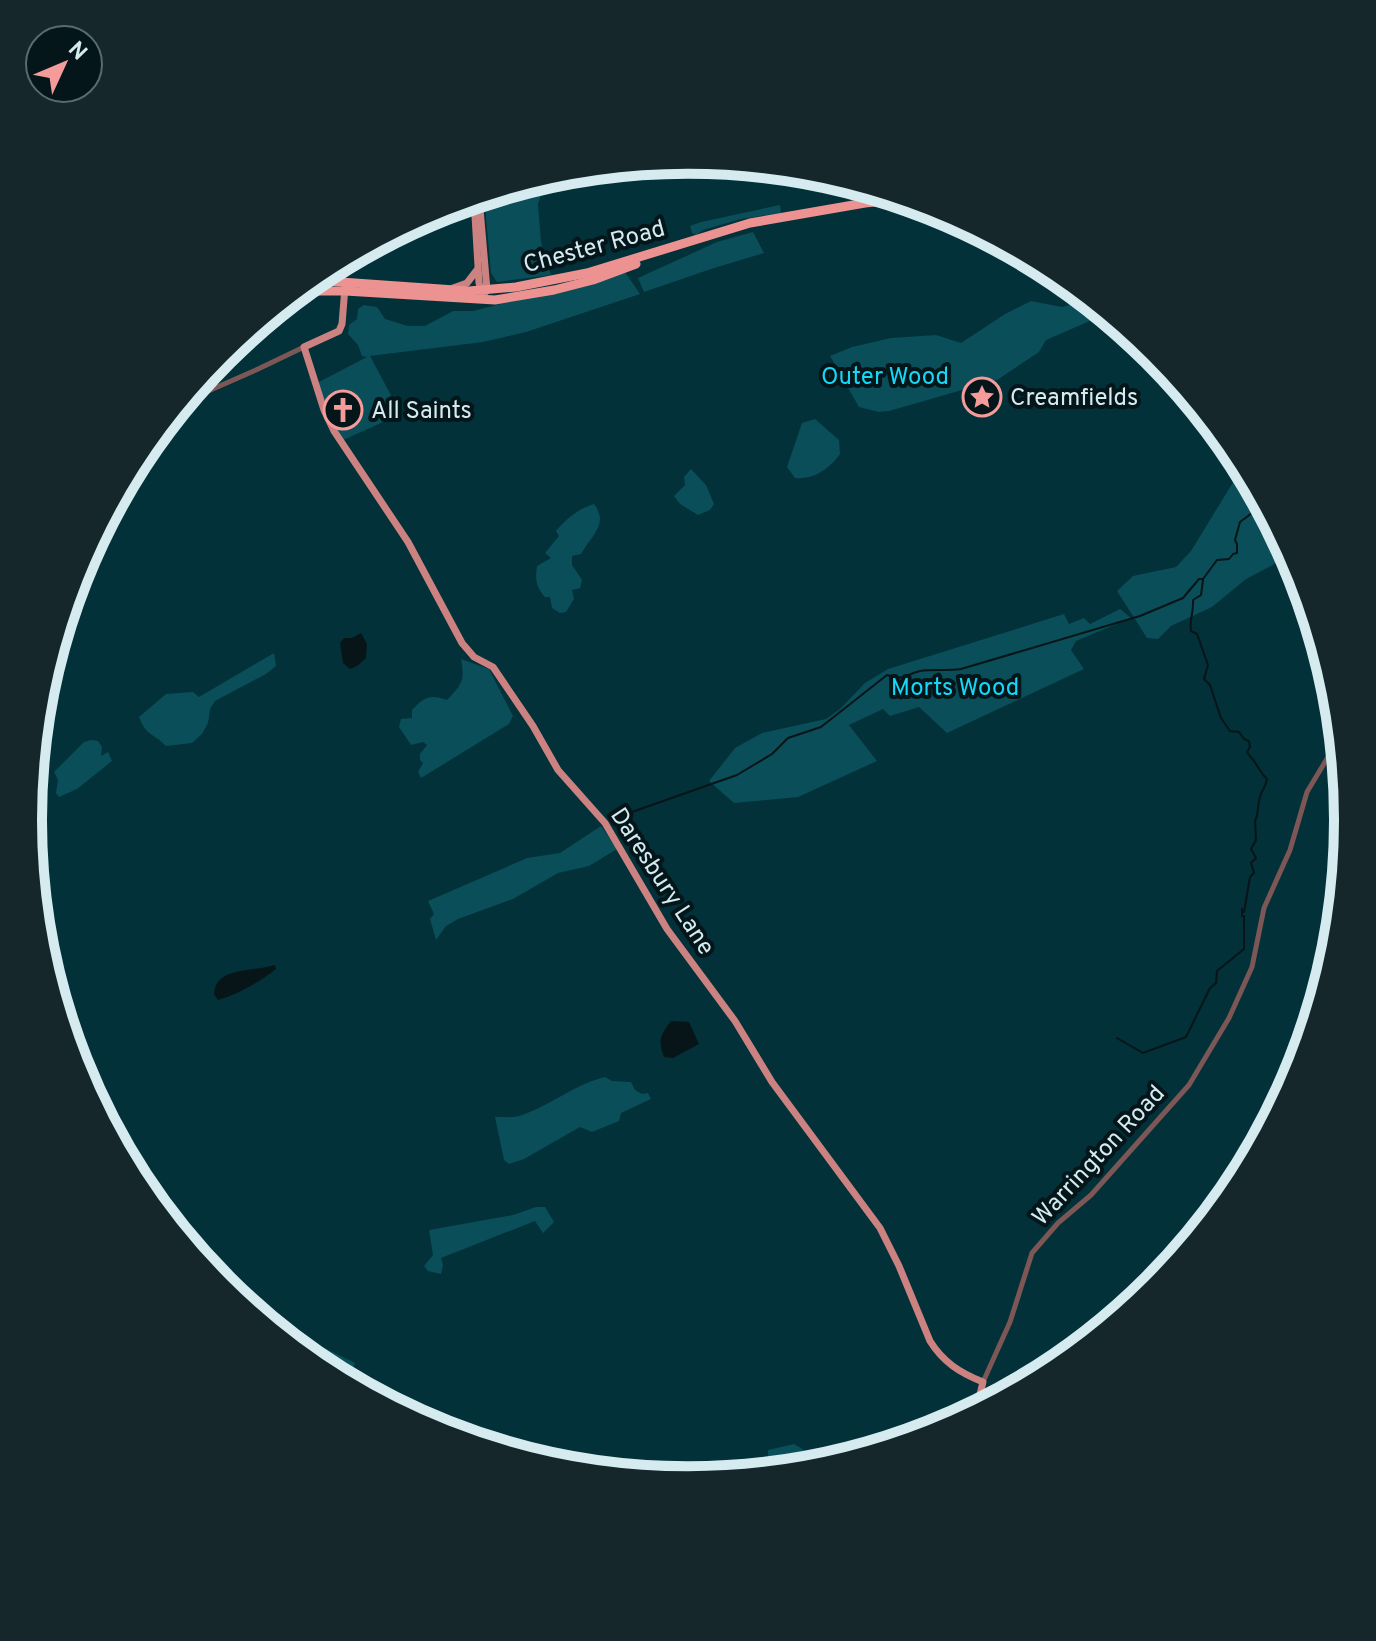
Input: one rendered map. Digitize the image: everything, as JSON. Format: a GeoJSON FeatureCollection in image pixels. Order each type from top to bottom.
{"type":"FeatureCollection","features":[{"type":"Feature","properties":{"kind":"highway","name":"Chester Road"},"geometry":{"type":"LineString","coordinates":[[321,289],[346,286],[484,291],[550,282],[750,223],[873,202]]}},
{"type":"Feature","properties":{"kind":"highway","name":"Chester Road"},"geometry":{"type":"LineString","coordinates":[[329,283],[495,300],[593,280],[694,240]]}},
{"type":"Feature","properties":{"kind":"main road"},"geometry":{"type":"LineString","coordinates":[[477,210],[484,291],[488,296],[526,294]]}},
{"type":"Feature","properties":{"kind":"main road"},"geometry":{"type":"LineString","coordinates":[[481,266],[491,282],[501,289]]}},
{"type":"Feature","properties":{"kind":"main road"},"geometry":{"type":"LineString","coordinates":[[446,289],[464,285],[481,266]]}},
{"type":"Feature","properties":{"kind":"main road"},"geometry":{"type":"LineString","coordinates":[[304,347],[339,331],[346,286]]}},
{"type":"Feature","properties":{"kind":"main road"},"geometry":{"type":"LineString","coordinates":[[473,299],[484,291]]}},
{"type":"Feature","properties":{"kind":"main road","name":"Daresbury Lane"},"geometry":{"type":"LineString","coordinates":[[304,347],[334,431],[399,526],[462,643],[474,657],[493,667],[558,770],[605,823],[669,932],[735,1021],[772,1082],[880,1228],[936,1351],[949,1365],[983,1382]]}},
{"type":"Feature","properties":{"kind":"main road"},"geometry":{"type":"LineString","coordinates":[[979,1397],[983,1382]]}},
{"type":"Feature","properties":{"kind":"street"},"geometry":{"type":"LineString","coordinates":[[204,393],[304,347]]}},
{"type":"Feature","properties":{"kind":"street","name":"Warrington Road"},"geometry":{"type":"LineString","coordinates":[[983,1382],[1010,1322],[1032,1253],[1058,1223],[1091,1195],[1189,1085],[1229,1018],[1252,967],[1264,908],[1290,850],[1307,792],[1330,755]]}},
{"type":"Feature","properties":{"kind":"green space"},"geometry":{"type":"Polygon","coordinates":[[[542,192],[538,204],[541,242],[551,275],[497,282],[491,273],[485,208],[542,192]]]}},
{"type":"Feature","properties":{"kind":"green space"},"geometry":{"type":"Polygon","coordinates":[[[780,205],[781,213],[741,219],[696,235],[690,226],[701,222],[780,205]]]}},
{"type":"Feature","properties":{"kind":"green space"},"geometry":{"type":"Polygon","coordinates":[[[753,232],[764,253],[644,292],[638,278],[717,242],[753,232]]]}},
{"type":"Feature","properties":{"kind":"green space"},"geometry":{"type":"Polygon","coordinates":[[[625,272],[640,294],[526,332],[483,342],[370,356],[401,414],[341,441],[317,383],[367,357],[362,356],[358,345],[348,334],[349,325],[357,319],[358,309],[364,305],[377,307],[385,319],[408,326],[425,326],[453,311],[473,311],[625,272]]]}},
{"type":"Feature","properties":{"kind":"green space","name":"Outer Wood"},"geometry":{"type":"Polygon","coordinates":[[[1031,301],[1062,307],[1075,303],[1094,319],[1046,340],[1039,352],[997,380],[889,411],[859,407],[830,356],[852,347],[891,338],[936,335],[961,343],[1031,301]]]}},
{"type":"Feature","properties":{"kind":"green space"},"geometry":{"type":"Polygon","coordinates":[[[815,419],[839,440],[840,454],[821,472],[795,478],[787,467],[802,423],[815,419]]]}},
{"type":"Feature","properties":{"kind":"green space"},"geometry":{"type":"Polygon","coordinates":[[[691,469],[706,485],[714,504],[710,510],[698,515],[680,504],[674,496],[685,485],[684,477],[691,469]]]}},
{"type":"Feature","properties":{"kind":"green space"},"geometry":{"type":"Polygon","coordinates":[[[1235,479],[1279,559],[1246,579],[1212,607],[1171,626],[1158,639],[1147,638],[1117,591],[1133,576],[1176,567],[1191,551],[1235,479]]]}},
{"type":"Feature","properties":{"kind":"green space"},"geometry":{"type":"Polygon","coordinates":[[[594,504],[600,518],[597,529],[581,554],[572,556],[572,565],[582,580],[580,588],[572,590],[574,599],[566,612],[560,613],[552,608],[550,597],[545,597],[540,590],[536,579],[537,566],[551,558],[545,553],[559,536],[556,531],[560,526],[578,511],[594,504]]]}},
{"type":"Feature","properties":{"kind":"green space","name":"Morts Wood"},"geometry":{"type":"Polygon","coordinates":[[[1120,609],[1131,618],[1076,641],[1071,650],[1084,669],[947,733],[919,707],[890,716],[883,709],[849,725],[877,761],[798,797],[734,803],[709,781],[735,748],[762,733],[826,719],[865,683],[888,669],[1064,614],[1069,624],[1084,618],[1090,624],[1120,609]]]}},
{"type":"Feature","properties":{"kind":"green space"},"geometry":{"type":"Polygon","coordinates":[[[274,653],[276,666],[215,701],[202,734],[192,743],[166,746],[142,723],[139,717],[166,694],[193,692],[199,697],[274,653]]]}},
{"type":"Feature","properties":{"kind":"green space"},"geometry":{"type":"Polygon","coordinates":[[[461,659],[489,669],[513,716],[509,724],[421,778],[418,772],[423,763],[420,754],[427,745],[423,742],[411,745],[399,727],[401,719],[412,718],[412,710],[428,698],[447,700],[461,682],[461,659]]]}},
{"type":"Feature","properties":{"kind":"green space"},"geometry":{"type":"Polygon","coordinates":[[[98,741],[102,747],[101,756],[108,752],[112,761],[77,789],[59,797],[54,772],[84,742],[98,741]]]}},
{"type":"Feature","properties":{"kind":"green space"},"geometry":{"type":"Polygon","coordinates":[[[601,826],[617,849],[589,866],[558,873],[513,899],[458,919],[446,926],[436,940],[430,919],[434,914],[428,901],[527,858],[560,853],[601,826]]]}},
{"type":"Feature","properties":{"kind":"green space"},"geometry":{"type":"Polygon","coordinates":[[[605,1077],[612,1081],[631,1082],[635,1090],[648,1093],[651,1099],[621,1113],[619,1121],[592,1132],[580,1127],[524,1159],[509,1164],[504,1160],[495,1117],[522,1115],[583,1084],[605,1077]]]}},
{"type":"Feature","properties":{"kind":"green space"},"geometry":{"type":"Polygon","coordinates":[[[545,1207],[554,1222],[543,1233],[535,1221],[441,1258],[441,1274],[428,1271],[424,1266],[433,1255],[429,1230],[513,1215],[545,1207]]]}},
{"type":"Feature","properties":{"kind":"green space"},"geometry":{"type":"Polygon","coordinates":[[[296,1334],[355,1363],[352,1372],[296,1334]]]}},
{"type":"Feature","properties":{"kind":"green space"},"geometry":{"type":"Polygon","coordinates":[[[794,1444],[811,1454],[768,1461],[768,1450],[794,1444]]]}},
{"type":"Feature","properties":{"kind":"shaded area"},"geometry":{"type":"Polygon","coordinates":[[[361,633],[367,644],[366,658],[350,669],[343,663],[340,643],[344,638],[361,633]]]}},
{"type":"Feature","properties":{"kind":"shaded area"},"geometry":{"type":"Polygon","coordinates":[[[275,965],[276,969],[241,991],[218,1000],[214,994],[216,985],[228,974],[275,965]]]}},
{"type":"Feature","properties":{"kind":"shaded area"},"geometry":{"type":"Polygon","coordinates":[[[671,1021],[689,1022],[699,1044],[673,1058],[664,1057],[661,1042],[662,1034],[671,1021]]]}},
{"type":"Feature","properties":{"kind":"waterway"},"geometry":{"type":"LineString","coordinates":[[612,819],[737,775],[772,754],[788,738],[821,727],[887,675],[901,677],[920,671],[961,669],[1140,616],[1183,598],[1217,560],[1229,559],[1237,553],[1235,540],[1240,522],[1254,511]]}},
{"type":"Feature","properties":{"kind":"waterway"},"geometry":{"type":"LineString","coordinates":[[1203,580],[1201,595],[1193,600],[1191,631],[1197,634],[1208,665],[1204,679],[1210,685],[1221,718],[1230,731],[1239,732],[1249,741],[1247,752],[1267,779],[1255,821],[1256,840],[1251,849],[1256,858],[1251,863],[1254,873],[1250,877],[1244,912]]}},
{"type":"Feature","properties":{"kind":"waterway"},"geometry":{"type":"LineString","coordinates":[[1242,909],[1242,916]]}},
{"type":"Feature","properties":{"kind":"waterway"},"geometry":{"type":"LineString","coordinates":[[1117,1038],[1143,1053],[1186,1037],[1210,988],[1216,983],[1217,971],[1244,949],[1244,916]]}},
{"type":"Feature","properties":{"kind":"place","name":"Creamfields"},"geometry":{"type":"Point","coordinates":[982,397]}},
{"type":"Feature","properties":{"kind":"place","name":"All Saints"},"geometry":{"type":"Point","coordinates":[343,410]}}]}
